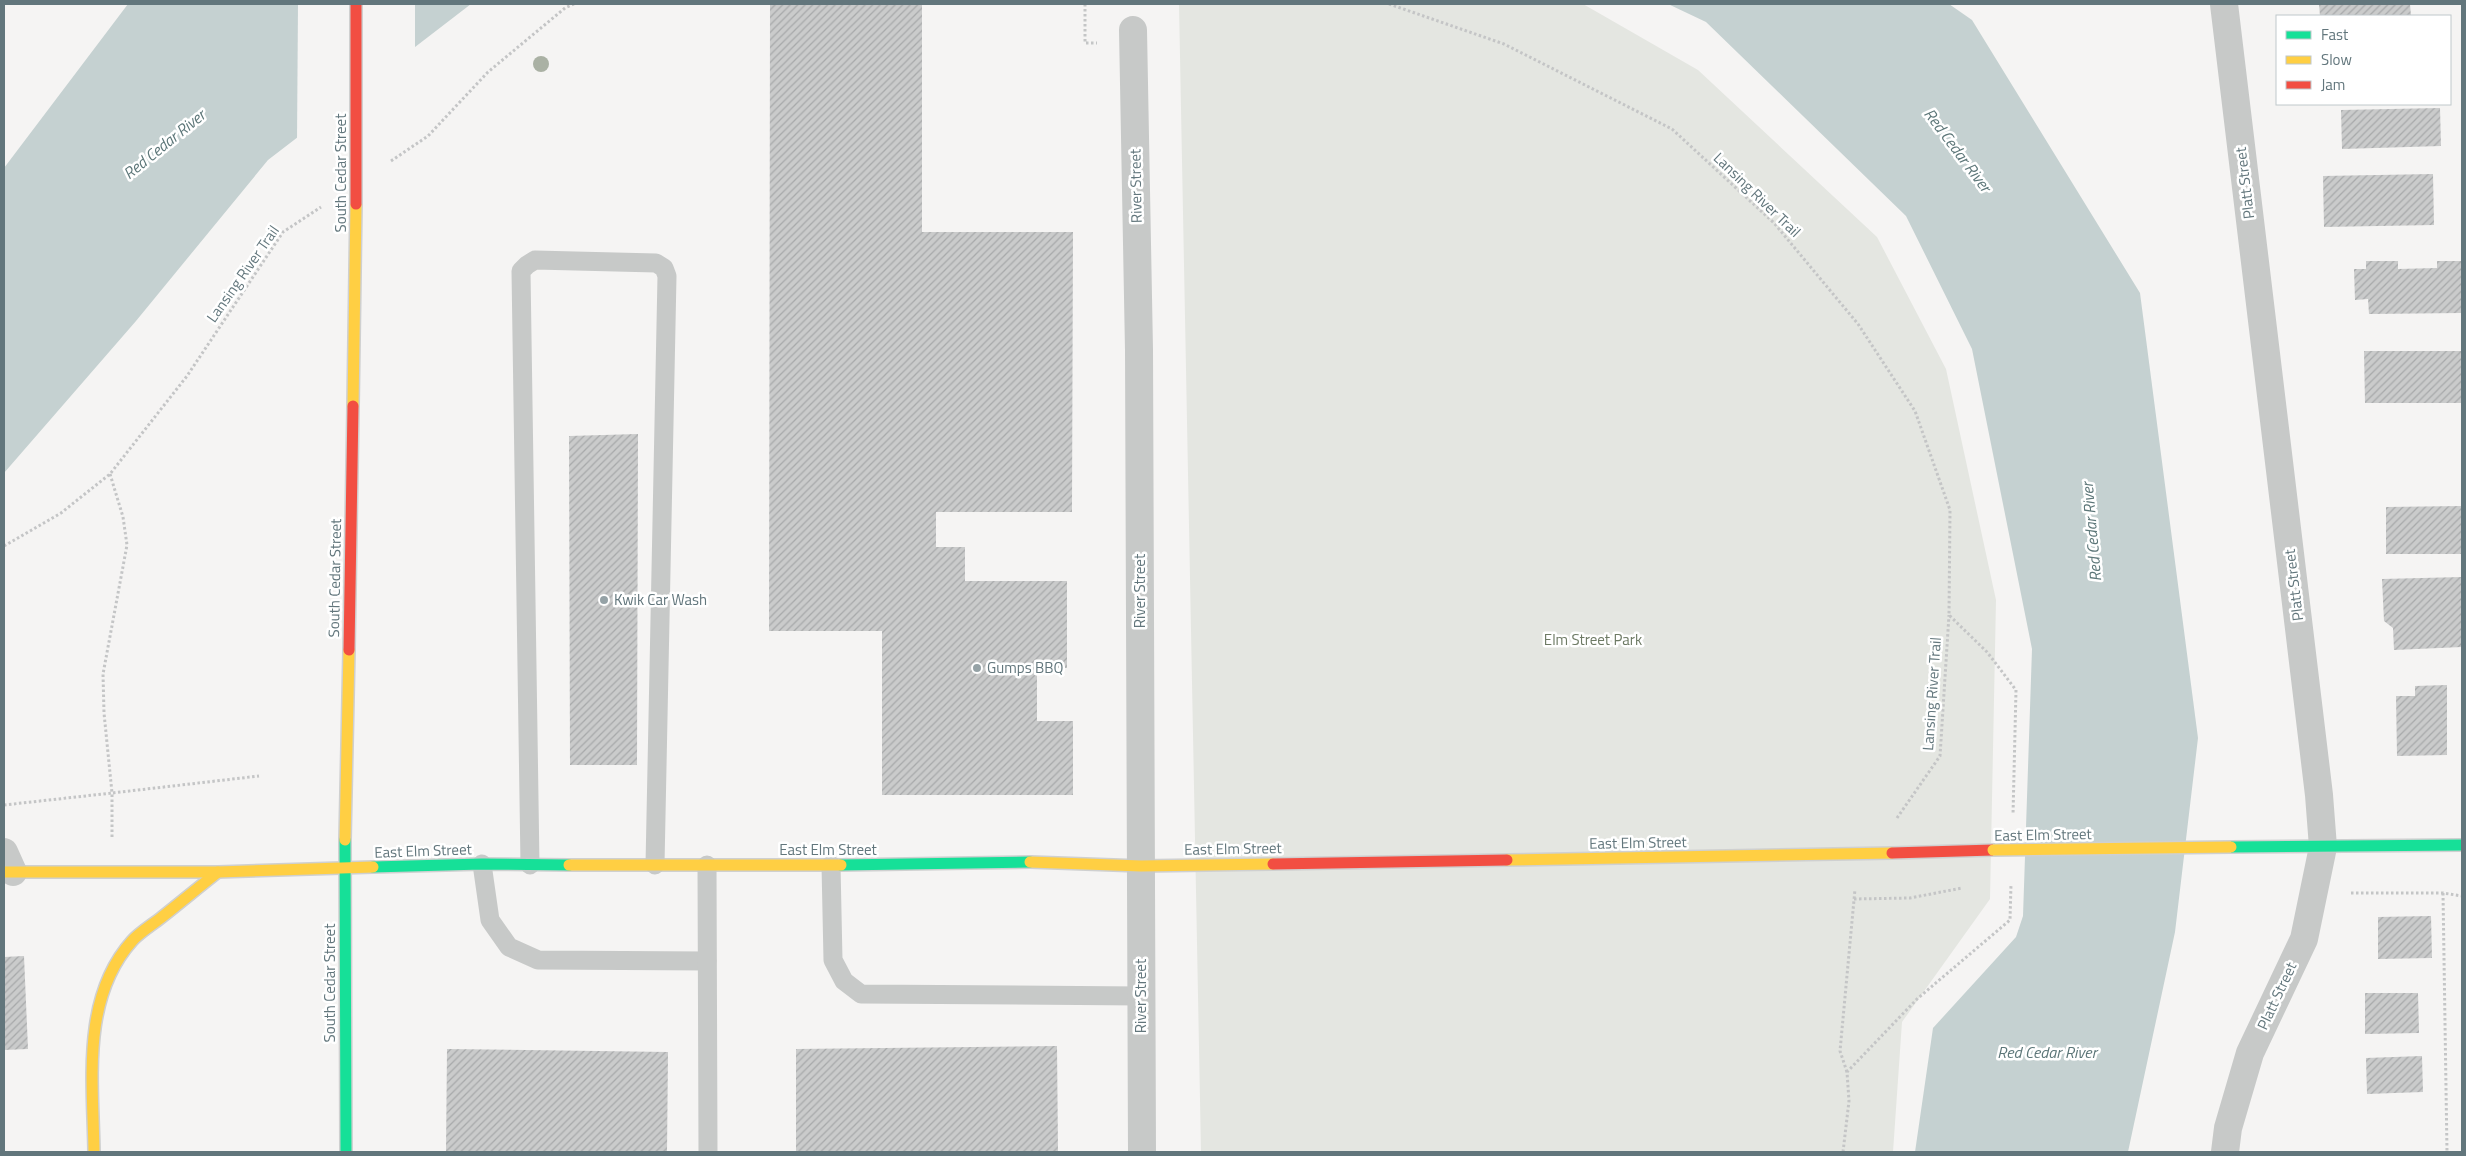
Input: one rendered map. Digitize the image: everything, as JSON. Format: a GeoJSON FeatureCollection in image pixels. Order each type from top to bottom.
{"type":"FeatureCollection","features":[{"type":"Feature","properties":{"kind":"street","name":"South Cedar Street"},"geometry":{"type":"LineString","coordinates":[[346,1152],[345,868],[356,204],[356,4]]}},
{"type":"Feature","properties":{"kind":"street","name":"Platt Street"},"geometry":{"type":"LineString","coordinates":[[2224,4],[2319,795],[2323,847],[2304,939],[2250,1054],[2228,1128],[2225,1152]]}},
{"type":"Feature","properties":{"kind":"street","name":"River Street"},"geometry":{"type":"LineString","coordinates":[[1133,30],[1139,350],[1142,1152]]}},
{"type":"Feature","properties":{"kind":"street","name":"East Elm Street"},"geometry":{"type":"LineString","coordinates":[[7,865],[112,871],[218,872],[482,864],[831,865],[1042,862],[1141,866],[1872,854],[1994,850],[2462,845]]}},
{"type":"Feature","properties":{"kind":"street"},"geometry":{"type":"LineString","coordinates":[[94,1152],[94,1036],[97,1009],[108,977],[120,955],[134,940],[218,872]]}},
{"type":"Feature","properties":{"kind":"lane"},"geometry":{"type":"LineString","coordinates":[[530,864],[521,271],[535,260],[656,263],[664,268],[667,276],[655,865]]}},
{"type":"Feature","properties":{"kind":"lane"},"geometry":{"type":"LineString","coordinates":[[482,864],[490,920],[509,947],[538,960],[707,960]]}},
{"type":"Feature","properties":{"kind":"lane"},"geometry":{"type":"LineString","coordinates":[[707,865],[708,1152]]}},
{"type":"Feature","properties":{"kind":"lane"},"geometry":{"type":"LineString","coordinates":[[831,865],[833,960],[844,981],[861,994],[1141,996]]}},
{"type":"Feature","properties":{"kind":"path"},"geometry":{"type":"LineString","coordinates":[[388,162],[428,136],[488,72],[565,8],[574,4]]}},
{"type":"Feature","properties":{"kind":"path","name":"Lansing River Trail"},"geometry":{"type":"LineString","coordinates":[[1388,4],[1504,44],[1672,130],[1774,223],[1858,324],[1915,411],[1950,510],[1949,616],[1940,756],[1896,820]]}},
{"type":"Feature","properties":{"kind":"path","name":"Lansing River Trail"},"geometry":{"type":"LineString","coordinates":[[4,546],[61,513],[110,474],[187,376],[283,232],[323,205]]}},
{"type":"Feature","properties":{"kind":"path"},"geometry":{"type":"LineString","coordinates":[[110,474],[123,517],[127,546],[103,674],[104,713],[112,794],[112,871]]}},
{"type":"Feature","properties":{"kind":"path","name":"Lansing River Trail"},"geometry":{"type":"LineString","coordinates":[[1949,616],[1986,652]]}},
{"type":"Feature","properties":{"kind":"path"},"geometry":{"type":"LineString","coordinates":[[4,805],[259,776]]}},
{"type":"Feature","properties":{"kind":"path"},"geometry":{"type":"LineString","coordinates":[[1843,1152],[1849,1101],[1847,1072],[1840,1051],[1855,883]]}},
{"type":"Feature","properties":{"kind":"path"},"geometry":{"type":"LineString","coordinates":[[1854,899],[1910,898],[1966,888]]}},
{"type":"Feature","properties":{"kind":"path"},"geometry":{"type":"LineString","coordinates":[[2351,893],[2443,893],[2462,896]]}},
{"type":"Feature","properties":{"kind":"path"},"geometry":{"type":"LineString","coordinates":[[2443,893],[2447,1152]]}},
{"type":"Feature","properties":{"kind":"path"},"geometry":{"type":"LineString","coordinates":[[1847,1072],[1917,999]]}},
{"type":"Feature","properties":{"kind":"green space","name":"Elm Street Park"},"geometry":{"type":"Polygon","coordinates":[[[1179,4],[1583,4],[1698,70],[1877,237],[1946,369],[1996,600],[1990,899],[1902,1022],[1893,1152],[1201,1152],[1179,4]]]}},
{"type":"Feature","properties":{"kind":"water","name":"Red Cedar River"},"geometry":{"type":"Polygon","coordinates":[[[128,4],[471,4],[268,160],[136,321],[4,473],[4,168],[128,4]]]}},
{"type":"Feature","properties":{"kind":"water","name":"Red Cedar River"},"geometry":{"type":"Polygon","coordinates":[[[1668,4],[1949,4],[1972,20],[2140,293],[2198,738],[2175,932],[2128,1152],[1915,1152],[1933,1028],[2016,937],[2023,916],[2032,649],[1972,349],[1906,216],[1706,22],[1668,4]]]}},
{"type":"Feature","properties":{"kind":"pier"},"geometry":{"type":"Polygon","coordinates":[[[298,4],[415,4],[415,50],[297,141],[298,4]]]}},
{"type":"Feature","properties":{"kind":"building"},"geometry":{"type":"Polygon","coordinates":[[[770,4],[922,4],[922,232],[1073,232],[1072,512],[936,512],[936,547],[965,547],[965,581],[1067,581],[1067,668],[1037,668],[1037,721],[1073,721],[1073,795],[882,795],[882,631],[769,631],[770,4]]]}},
{"type":"Feature","properties":{"kind":"building"},"geometry":{"type":"Polygon","coordinates":[[[2319,4],[2410,4],[2411,15],[2320,15],[2319,4]]]}},
{"type":"Feature","properties":{"kind":"building"},"geometry":{"type":"Polygon","coordinates":[[[2440,108],[2441,146],[2342,149],[2341,110],[2440,108]]]}},
{"type":"Feature","properties":{"kind":"building"},"geometry":{"type":"Polygon","coordinates":[[[2433,174],[2434,225],[2324,227],[2323,176],[2433,174]]]}},
{"type":"Feature","properties":{"kind":"building"},"geometry":{"type":"Polygon","coordinates":[[[2366,261],[2398,261],[2398,269],[2437,268],[2437,261],[2462,261],[2462,313],[2369,314],[2368,299],[2355,300],[2354,269],[2366,269],[2366,261]]]}},
{"type":"Feature","properties":{"kind":"building"},"geometry":{"type":"Polygon","coordinates":[[[2364,351],[2462,351],[2462,403],[2365,403],[2364,351]]]}},
{"type":"Feature","properties":{"kind":"building","name":"Kwik Car Wash"},"geometry":{"type":"Polygon","coordinates":[[[638,434],[637,765],[570,765],[569,436],[638,434]]]}},
{"type":"Feature","properties":{"kind":"building"},"geometry":{"type":"Polygon","coordinates":[[[2462,506],[2462,554],[2386,554],[2386,507],[2462,506]]]}},
{"type":"Feature","properties":{"kind":"building"},"geometry":{"type":"Polygon","coordinates":[[[2462,577],[2462,647],[2394,650],[2393,628],[2384,621],[2382,579],[2462,577]]]}},
{"type":"Feature","properties":{"kind":"building"},"geometry":{"type":"Polygon","coordinates":[[[2447,685],[2447,755],[2397,756],[2396,696],[2415,696],[2415,686],[2447,685]]]}},
{"type":"Feature","properties":{"kind":"building"},"geometry":{"type":"Polygon","coordinates":[[[2431,916],[2432,958],[2378,959],[2378,917],[2431,916]]]}},
{"type":"Feature","properties":{"kind":"building"},"geometry":{"type":"Polygon","coordinates":[[[24,956],[28,1049],[4,1050],[4,957],[24,956]]]}},
{"type":"Feature","properties":{"kind":"building"},"geometry":{"type":"Polygon","coordinates":[[[2365,993],[2418,993],[2419,1033],[2365,1034],[2365,993]]]}},
{"type":"Feature","properties":{"kind":"building"},"geometry":{"type":"Polygon","coordinates":[[[1057,1046],[1058,1152],[796,1152],[796,1049],[1057,1046]]]}},
{"type":"Feature","properties":{"kind":"building"},"geometry":{"type":"Polygon","coordinates":[[[447,1049],[668,1052],[667,1152],[446,1152],[447,1049]]]}},
{"type":"Feature","properties":{"kind":"building"},"geometry":{"type":"Polygon","coordinates":[[[2422,1056],[2423,1092],[2367,1094],[2366,1058],[2422,1056]]]}},
{"type":"Feature","properties":{"kind":"traffic: fast"},"geometry":{"type":"LineString","coordinates":[[345,840],[346,1152]]}},
{"type":"Feature","properties":{"kind":"traffic: fast"},"geometry":{"type":"LineString","coordinates":[[2231,847],[2462,845]]}},
{"type":"Feature","properties":{"kind":"traffic: fast"},"geometry":{"type":"LineString","coordinates":[[841,865],[1030,862]]}},
{"type":"Feature","properties":{"kind":"traffic: fast"},"geometry":{"type":"LineString","coordinates":[[373,867],[482,864],[569,865]]}},
{"type":"Feature","properties":{"kind":"traffic: slow"},"geometry":{"type":"LineString","coordinates":[[353,406],[356,204]]}},
{"type":"Feature","properties":{"kind":"traffic: slow"},"geometry":{"type":"LineString","coordinates":[[345,840],[349,650]]}},
{"type":"Feature","properties":{"kind":"traffic: slow"},"geometry":{"type":"LineString","coordinates":[[1993,850],[2231,847]]}},
{"type":"Feature","properties":{"kind":"traffic: slow"},"geometry":{"type":"LineString","coordinates":[[1507,860],[1892,853]]}},
{"type":"Feature","properties":{"kind":"traffic: slow"},"geometry":{"type":"LineString","coordinates":[[1030,862],[1141,866],[1273,864]]}},
{"type":"Feature","properties":{"kind":"traffic: slow"},"geometry":{"type":"LineString","coordinates":[[569,865],[841,865]]}},
{"type":"Feature","properties":{"kind":"traffic: slow"},"geometry":{"type":"LineString","coordinates":[[4,872],[218,872],[373,867]]}},
{"type":"Feature","properties":{"kind":"traffic: slow"},"geometry":{"type":"LineString","coordinates":[[94,1152],[92,1070],[97,1014],[104,988],[116,964],[132,941],[218,872]]}},
{"type":"Feature","properties":{"kind":"traffic: jam"},"geometry":{"type":"LineString","coordinates":[[356,4],[356,204]]}},
{"type":"Feature","properties":{"kind":"traffic: jam"},"geometry":{"type":"LineString","coordinates":[[349,650],[353,406]]}},
{"type":"Feature","properties":{"kind":"traffic: jam"},"geometry":{"type":"LineString","coordinates":[[1892,853],[1993,850]]}},
{"type":"Feature","properties":{"kind":"traffic: jam"},"geometry":{"type":"LineString","coordinates":[[1273,864],[1507,860]]}},
{"type":"Feature","properties":{"kind":"place","name":"Kwik Car Wash"},"geometry":{"type":"Point","coordinates":[604,600]}},
{"type":"Feature","properties":{"kind":"place","name":"Gumps BBQ"},"geometry":{"type":"Point","coordinates":[977,668]}}]}
